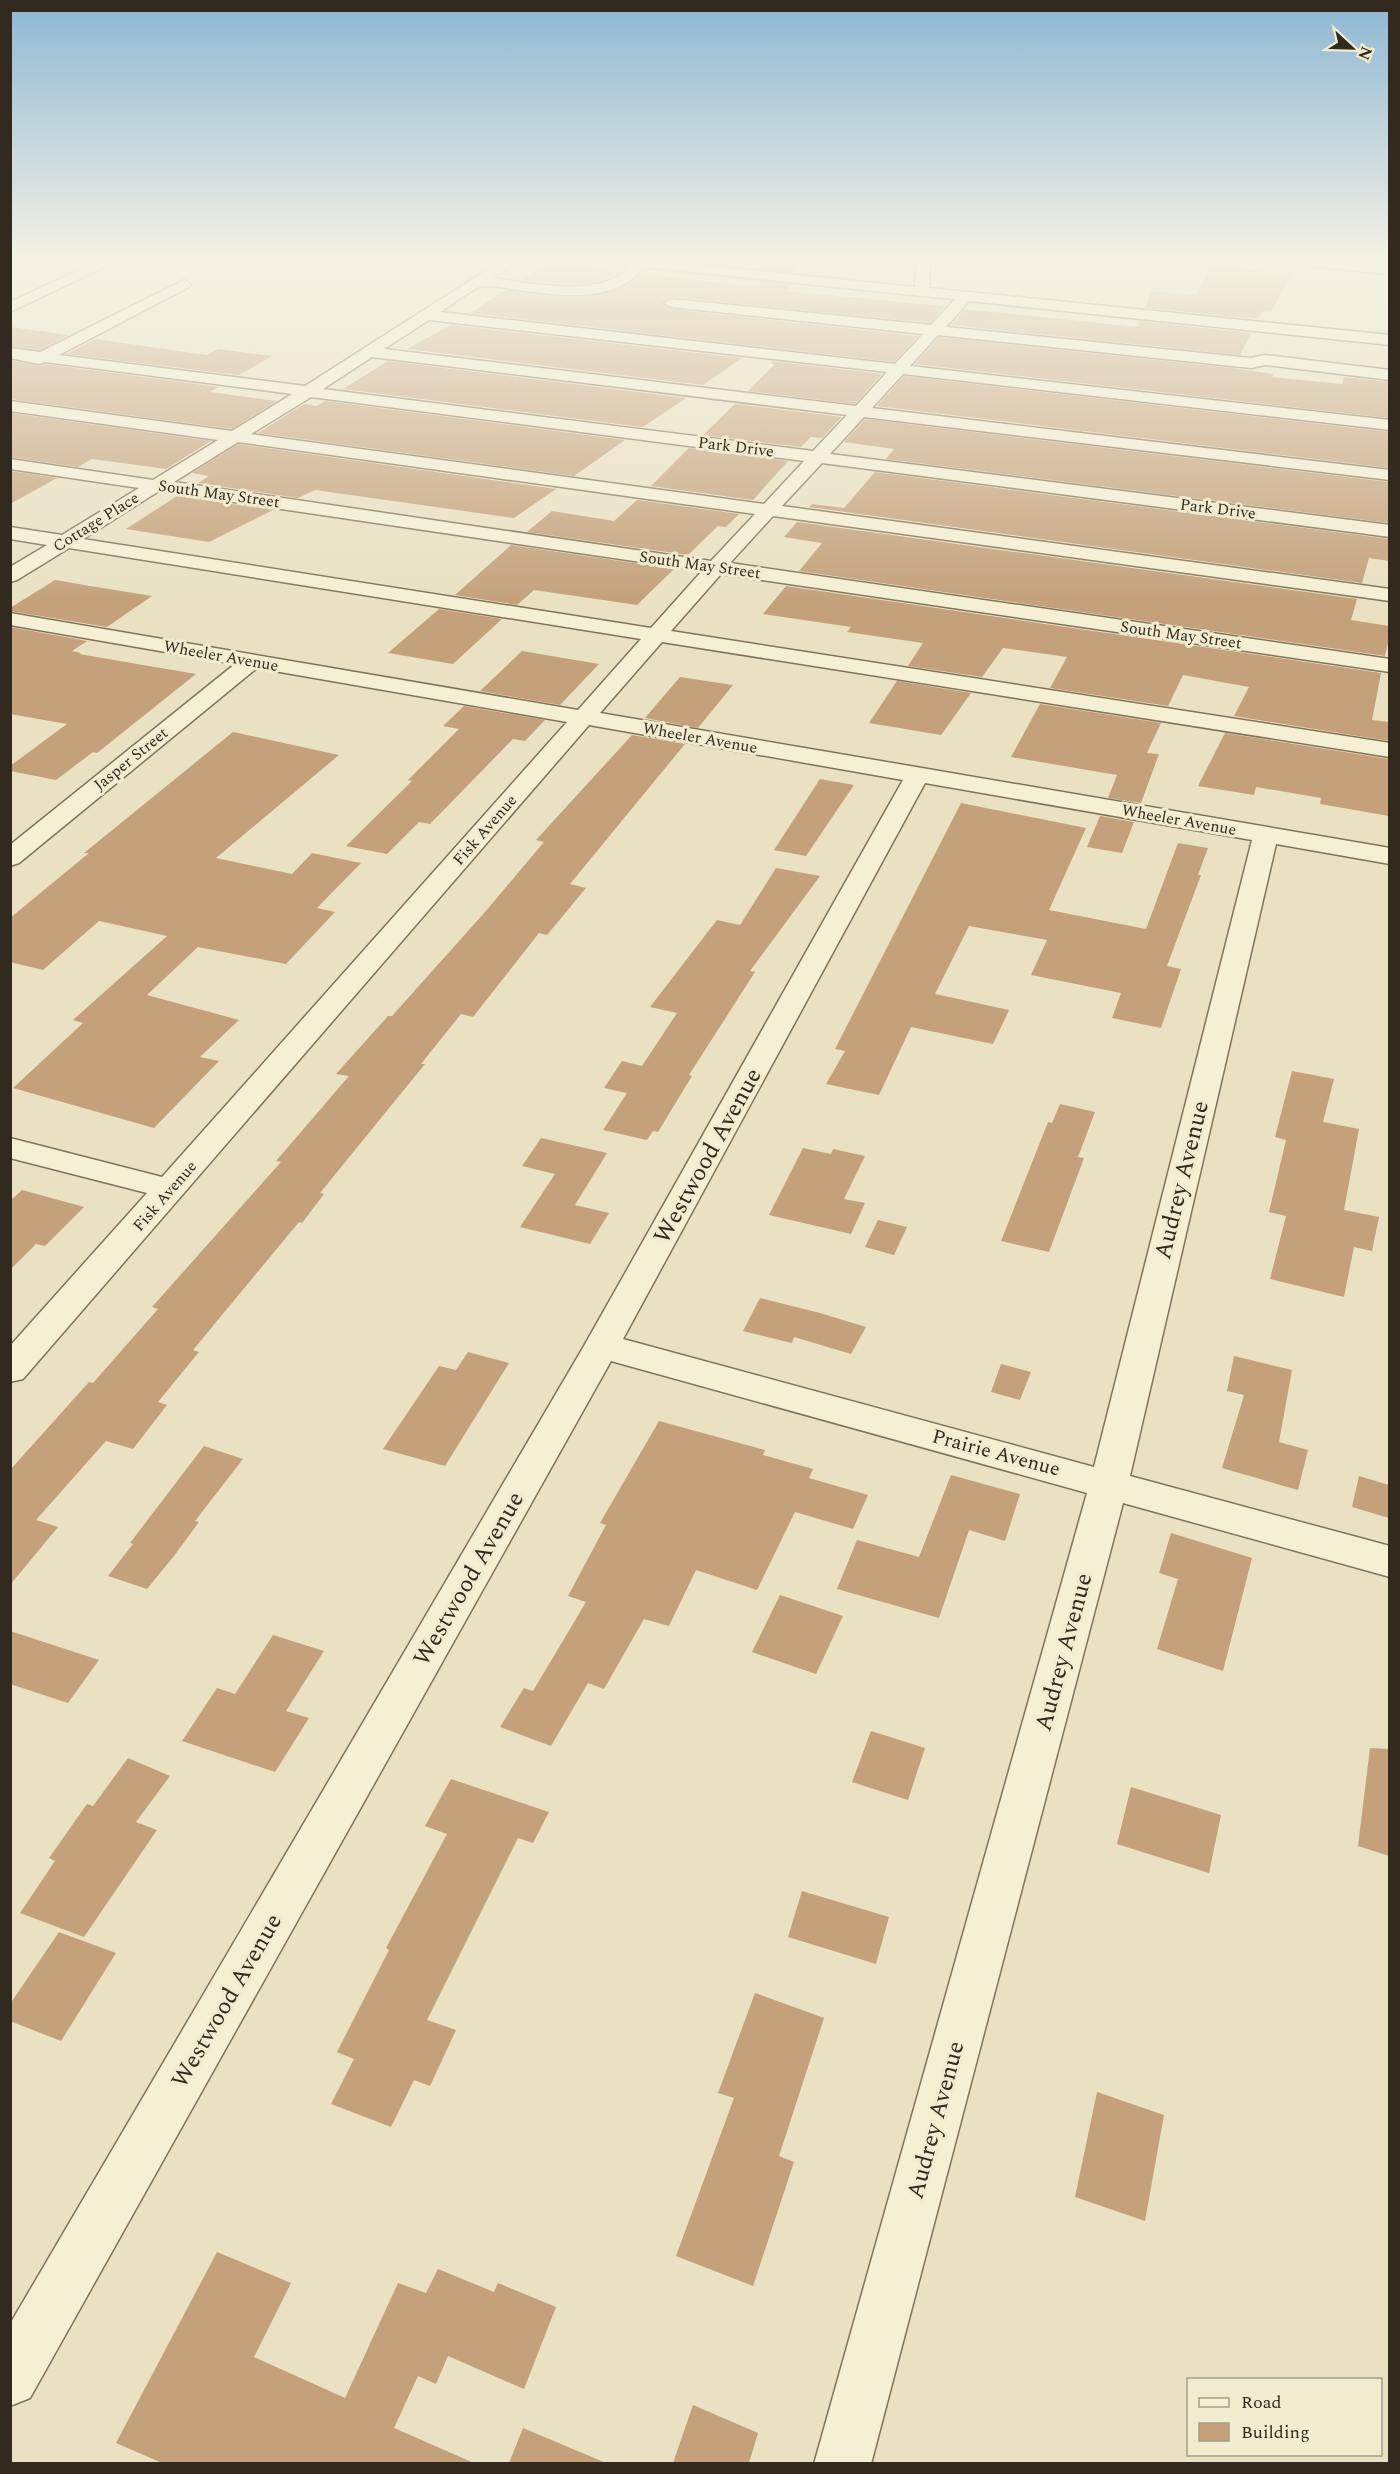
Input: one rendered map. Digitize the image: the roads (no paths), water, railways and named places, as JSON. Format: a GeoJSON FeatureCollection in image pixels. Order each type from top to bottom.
{"type":"FeatureCollection","features":[{"type":"Feature","properties":{"kind":"street","name":"Park Drive"},"geometry":{"type":"LineString","coordinates":[[160,372],[1389,531]]}},
{"type":"Feature","properties":{"kind":"street","name":"Cottage Place"},"geometry":{"type":"LineString","coordinates":[[10,576],[337,372]]}},
{"type":"Feature","properties":{"kind":"street"},"geometry":{"type":"LineString","coordinates":[[539,372],[1389,475]]}},
{"type":"Feature","properties":{"kind":"street","name":"Fisk Avenue"},"geometry":{"type":"LineString","coordinates":[[10,1370],[716,567],[896,372]]}},
{"type":"Feature","properties":{"kind":"street"},"geometry":{"type":"LineString","coordinates":[[929,372],[1389,425]]}},
{"type":"Feature","properties":{"kind":"street"},"geometry":{"type":"LineString","coordinates":[[1368,372],[1389,375]]}},
{"type":"Feature","properties":{"kind":"street"},"geometry":{"type":"LineString","coordinates":[[10,406],[1389,595]]}},
{"type":"Feature","properties":{"kind":"street","name":"South May Street"},"geometry":{"type":"LineString","coordinates":[[10,464],[1389,666]]}},
{"type":"Feature","properties":{"kind":"street"},"geometry":{"type":"LineString","coordinates":[[10,533],[1389,750]]}},
{"type":"Feature","properties":{"kind":"street","name":"Wheeler Avenue"},"geometry":{"type":"LineString","coordinates":[[10,619],[1389,856]]}},
{"type":"Feature","properties":{"kind":"street","name":"Jasper Street"},"geometry":{"type":"LineString","coordinates":[[10,858],[252,661]]}},
{"type":"Feature","properties":{"kind":"street","name":"Westwood Avenue"},"geometry":{"type":"LineString","coordinates":[[10,2378],[602,1347],[918,775]]}},
{"type":"Feature","properties":{"kind":"street","name":"Audrey Avenue"},"geometry":{"type":"LineString","coordinates":[[842,2463],[1109,1484],[1266,835]]}},
{"type":"Feature","properties":{"kind":"street"},"geometry":{"type":"LineString","coordinates":[[10,1148],[171,1189]]}},
{"type":"Feature","properties":{"kind":"street","name":"Prairie Avenue"},"geometry":{"type":"LineString","coordinates":[[602,1347],[1389,1562]]}}]}
